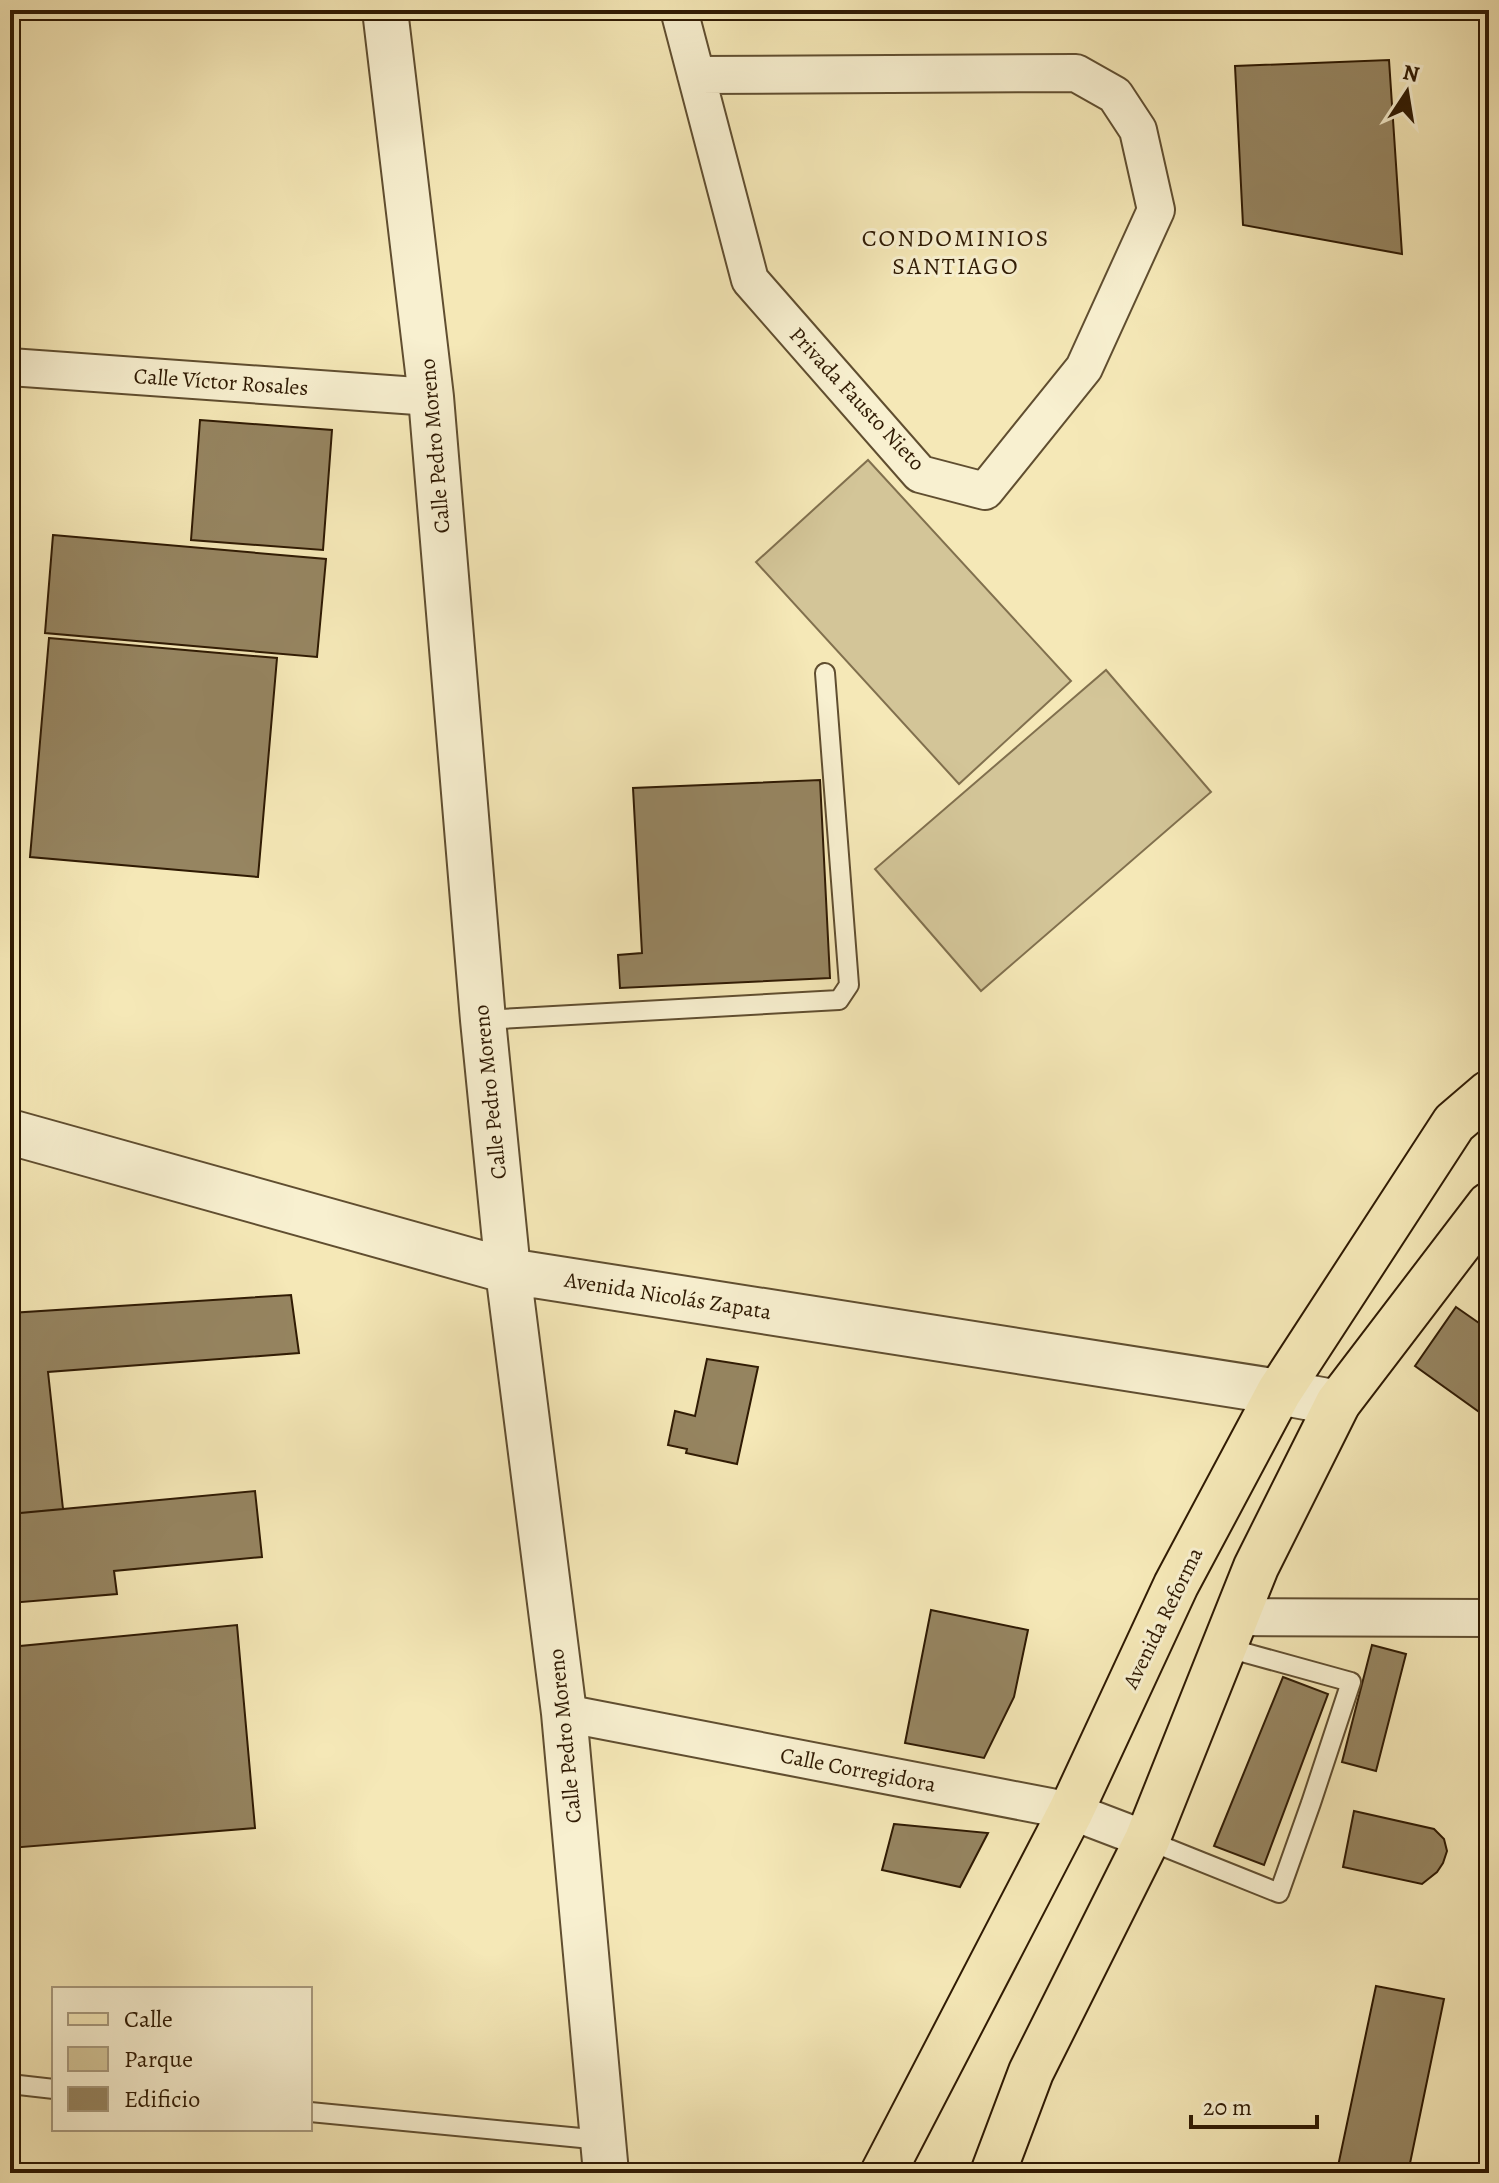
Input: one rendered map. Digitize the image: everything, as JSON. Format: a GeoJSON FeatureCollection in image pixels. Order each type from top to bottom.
{"type":"FeatureCollection","features":[{"type":"Feature","properties":{"kind":"main road","name":"Avenida Reforma"},"geometry":{"type":"LineString","coordinates":[[883,2173],[1071,1811],[1176,1585],[1279,1392],[1454,1123],[1489,1093]]}},
{"type":"Feature","properties":{"kind":"main road"},"geometry":{"type":"LineString","coordinates":[[993,2173],[1031,2072],[1147,1840],[1256,1567],[1338,1403],[1489,1205]]}},
{"type":"Feature","properties":{"kind":"street","name":"Calle Pedro Moreno"},"geometry":{"type":"LineString","coordinates":[[385,10],[431,397],[483,1020],[508,1271],[564,1713],[604,2156]]}},
{"type":"Feature","properties":{"kind":"street","name":"Privada Fausto Nieto"},"geometry":{"type":"LineString","coordinates":[[679,10],[696,75],[750,280],[920,474],[985,491],[1084,368],[1156,210],[1138,130],[1115,95],[1076,73],[696,75]]}},
{"type":"Feature","properties":{"kind":"street","name":"Calle Víctor Rosales"},"geometry":{"type":"LineString","coordinates":[[10,367],[431,397]]}},
{"type":"Feature","properties":{"kind":"street","name":"Avenida Nicolás Zapata"},"geometry":{"type":"LineString","coordinates":[[10,1132],[508,1271],[1338,1403]]}},
{"type":"Feature","properties":{"kind":"street"},"geometry":{"type":"LineString","coordinates":[[1230,1632],[1489,1618]]}},
{"type":"Feature","properties":{"kind":"street","name":"Calle Corregidora"},"geometry":{"type":"LineString","coordinates":[[564,1713],[1071,1811],[1147,1840]]}},
{"type":"Feature","properties":{"kind":"lane"},"geometry":{"type":"LineString","coordinates":[[483,1020],[839,1000],[849,985],[825,673]]}},
{"type":"Feature","properties":{"kind":"lane"},"geometry":{"type":"LineString","coordinates":[[1147,1840],[1279,1893],[1351,1682],[1230,1632]]}},
{"type":"Feature","properties":{"kind":"lane"},"geometry":{"type":"LineString","coordinates":[[10,2084],[52,2089]]}},
{"type":"Feature","properties":{"kind":"lane"},"geometry":{"type":"LineString","coordinates":[[312,2112],[604,2156]]}},
{"type":"Feature","properties":{"kind":"green space"},"geometry":{"type":"Polygon","coordinates":[[[868,460],[1071,681],[959,784],[756,562],[868,460]]]}},
{"type":"Feature","properties":{"kind":"green space"},"geometry":{"type":"Polygon","coordinates":[[[1106,670],[1211,792],[981,991],[875,869],[1106,670]]]}},
{"type":"Feature","properties":{"kind":"building"},"geometry":{"type":"Polygon","coordinates":[[[1389,60],[1402,254],[1243,225],[1235,66],[1389,60]]]}},
{"type":"Feature","properties":{"kind":"building"},"geometry":{"type":"Polygon","coordinates":[[[200,420],[332,430],[323,550],[191,540],[200,420]]]}},
{"type":"Feature","properties":{"kind":"building"},"geometry":{"type":"Polygon","coordinates":[[[53,535],[326,559],[317,657],[45,633],[53,535]]]}},
{"type":"Feature","properties":{"kind":"building"},"geometry":{"type":"Polygon","coordinates":[[[49,638],[277,658],[258,877],[30,857],[49,638]]]}},
{"type":"Feature","properties":{"kind":"building"},"geometry":{"type":"Polygon","coordinates":[[[820,780],[830,978],[620,988],[618,955],[642,953],[633,788],[820,780]]]}},
{"type":"Feature","properties":{"kind":"building"},"geometry":{"type":"Polygon","coordinates":[[[291,1295],[299,1353],[48,1372],[63,1509],[10,1514],[10,1313],[291,1295]]]}},
{"type":"Feature","properties":{"kind":"building"},"geometry":{"type":"Polygon","coordinates":[[[1456,1307],[1489,1330],[1489,1419],[1415,1366],[1456,1307]]]}},
{"type":"Feature","properties":{"kind":"building"},"geometry":{"type":"Polygon","coordinates":[[[707,1359],[758,1367],[737,1464],[686,1453],[687,1449],[668,1445],[675,1411],[695,1416],[707,1359]]]}},
{"type":"Feature","properties":{"kind":"building"},"geometry":{"type":"Polygon","coordinates":[[[255,1491],[262,1557],[114,1571],[117,1594],[10,1603],[10,1514],[255,1491]]]}},
{"type":"Feature","properties":{"kind":"building"},"geometry":{"type":"Polygon","coordinates":[[[931,1610],[1028,1630],[1014,1697],[984,1758],[905,1743],[931,1610]]]}},
{"type":"Feature","properties":{"kind":"building"},"geometry":{"type":"Polygon","coordinates":[[[237,1625],[255,1828],[10,1848],[10,1647],[237,1625]]]}},
{"type":"Feature","properties":{"kind":"building"},"geometry":{"type":"Polygon","coordinates":[[[1372,1645],[1406,1654],[1376,1771],[1342,1762],[1372,1645]]]}},
{"type":"Feature","properties":{"kind":"building"},"geometry":{"type":"Polygon","coordinates":[[[1283,1677],[1328,1694],[1264,1865],[1214,1846],[1283,1677]]]}},
{"type":"Feature","properties":{"kind":"building"},"geometry":{"type":"Polygon","coordinates":[[[1354,1811],[1434,1829],[1444,1839],[1447,1851],[1443,1863],[1422,1884],[1343,1867],[1354,1811]]]}},
{"type":"Feature","properties":{"kind":"building"},"geometry":{"type":"Polygon","coordinates":[[[894,1824],[988,1833],[960,1887],[882,1870],[894,1824]]]}},
{"type":"Feature","properties":{"kind":"building"},"geometry":{"type":"Polygon","coordinates":[[[1376,1986],[1444,1999],[1408,2173],[1337,2171],[1376,1986]]]}},
{"type":"Feature","properties":{"kind":"district","name":"CONDOMINIOS SANTIAGO"},"geometry":{"type":"Point","coordinates":[956,252]}}]}
